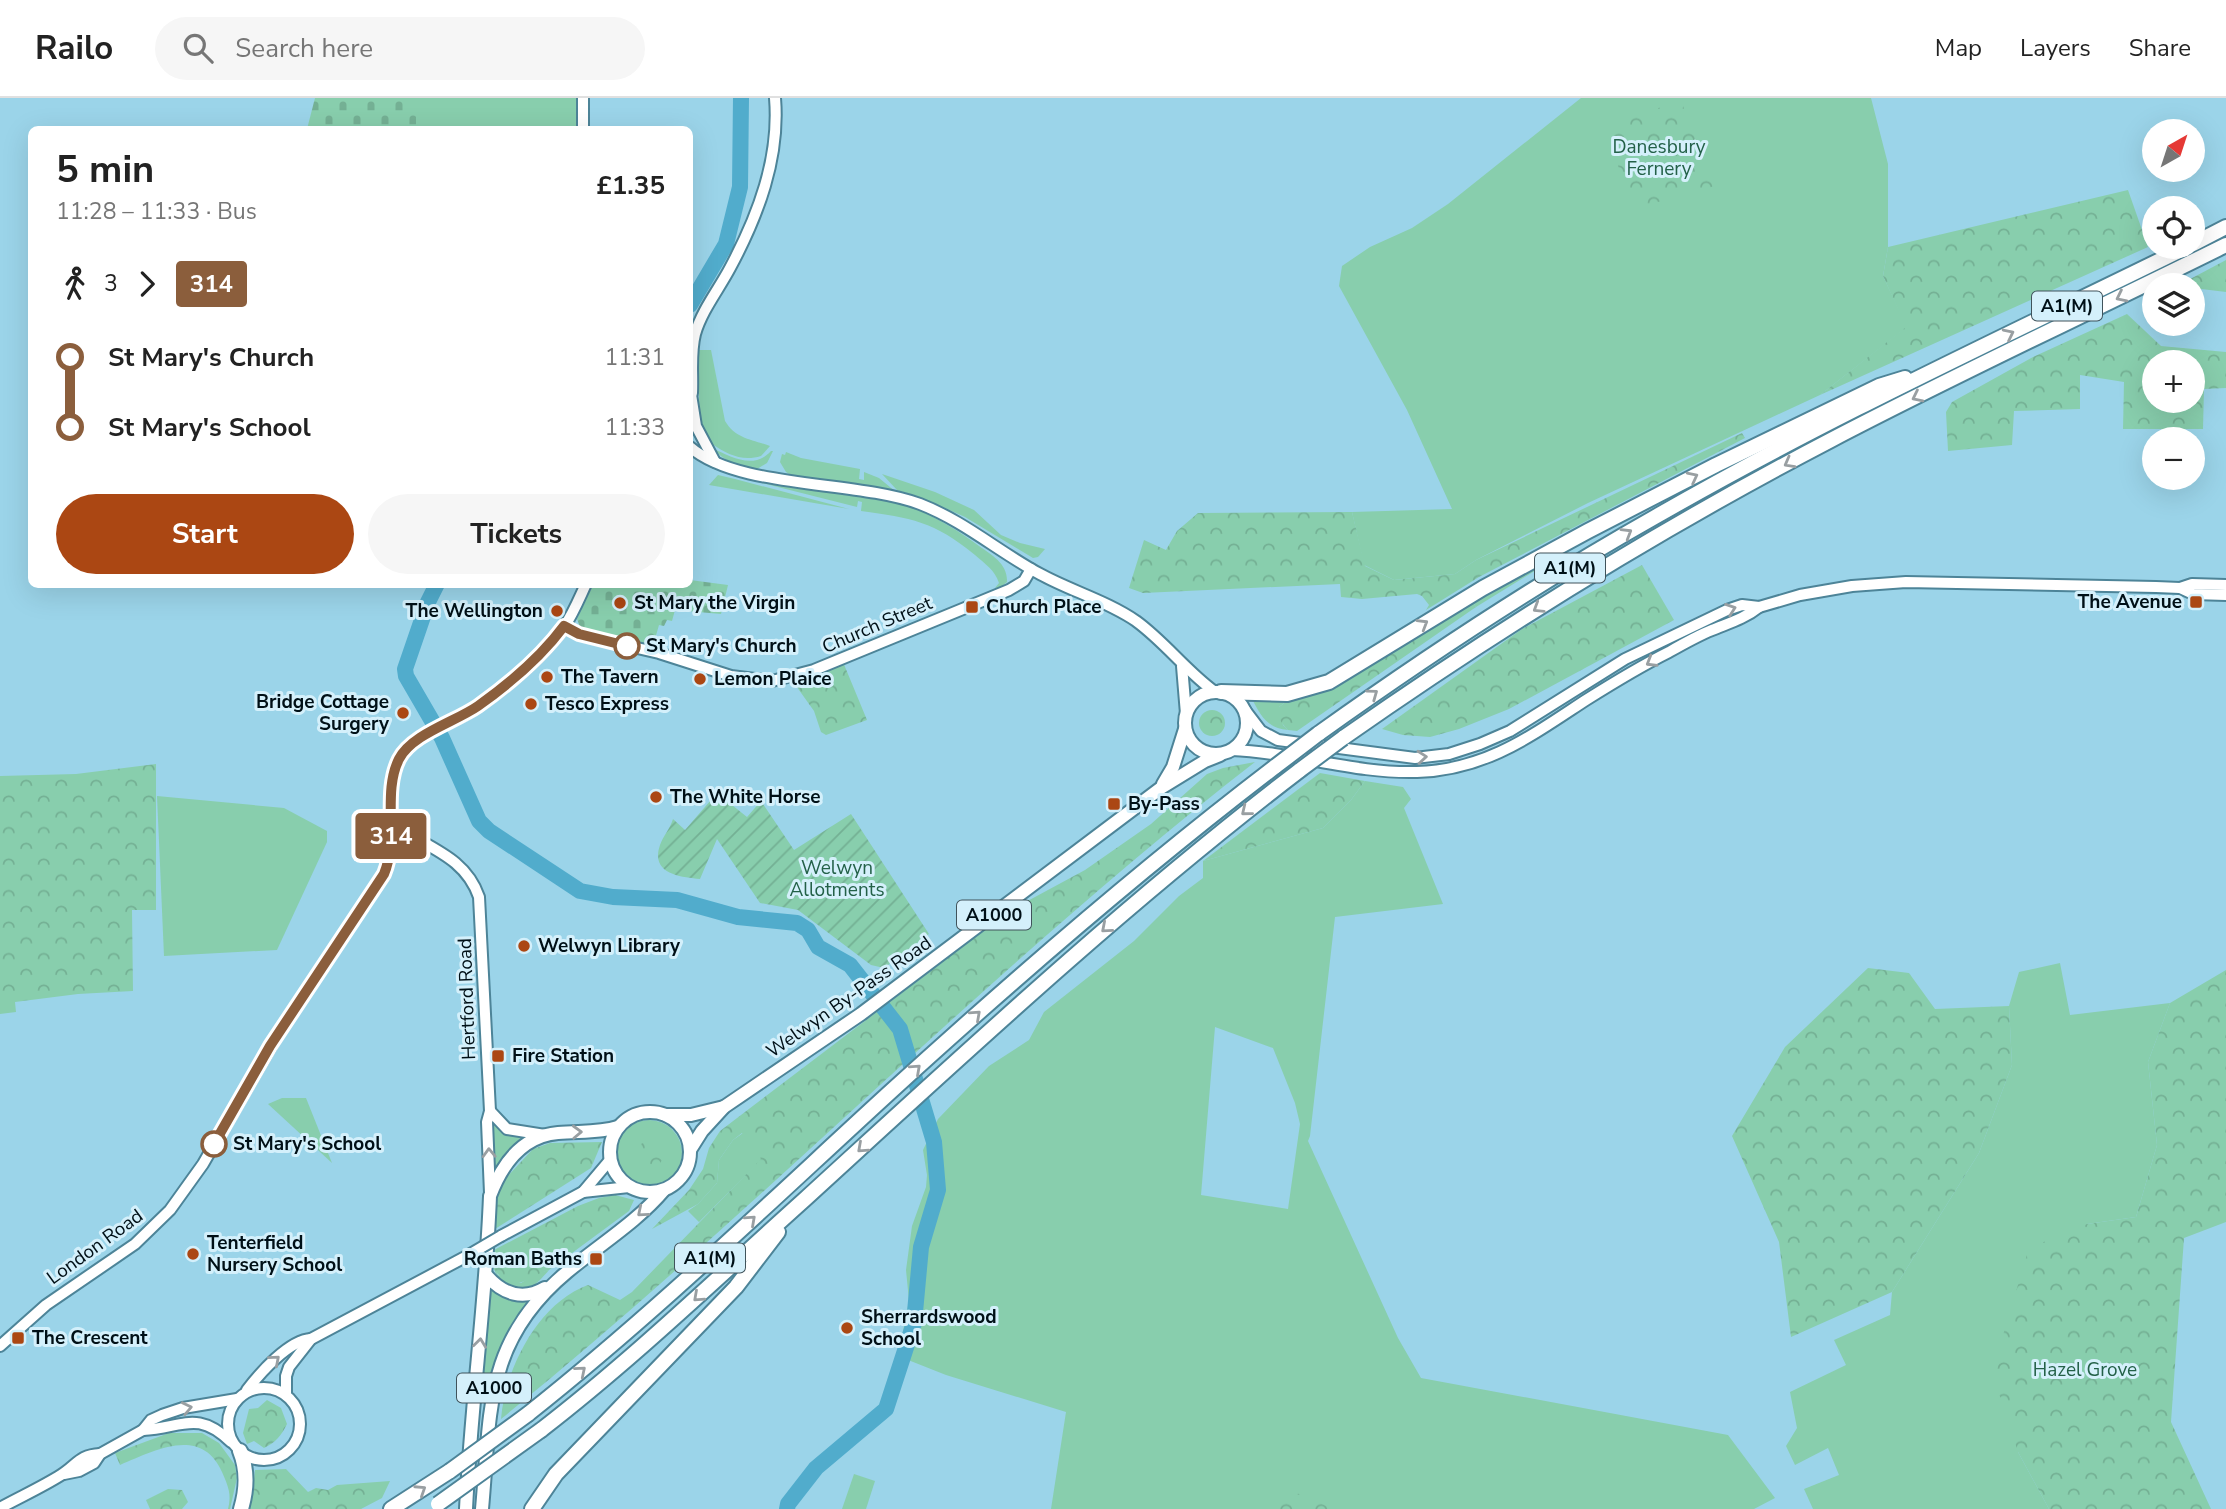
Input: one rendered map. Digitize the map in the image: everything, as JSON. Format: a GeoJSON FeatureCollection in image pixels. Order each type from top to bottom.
{"type":"FeatureCollection","features":[{"type":"Feature","properties":{"kind":"highway"},"geometry":{"type":"LineString","coordinates":[[2205,238],[2226,227]]}},
{"type":"Feature","properties":{"kind":"highway","name":"A1(M)"},"geometry":{"type":"LineString","coordinates":[[434,1506],[541,1430],[618,1368],[1157,883],[1343,738],[1508,627],[1664,532],[1832,439],[2226,245]]}},
{"type":"Feature","properties":{"kind":"highway","name":"A1(M)"},"geometry":{"type":"LineString","coordinates":[[391,1509],[450,1471],[528,1414],[609,1348],[944,1044],[1143,871],[1318,734],[1398,677],[1491,615],[1655,517],[1821,427],[2162,259]]}},
{"type":"Feature","properties":{"kind":"highway"},"geometry":{"type":"LineString","coordinates":[[1218,692],[1287,694],[1329,681],[1483,588],[1693,477],[1880,386],[1948,364]]}},
{"type":"Feature","properties":{"kind":"highway"},"geometry":{"type":"LineString","coordinates":[[532,1509],[556,1474],[736,1287],[803,1201]]}},
{"type":"Feature","properties":{"kind":"highway"},"geometry":{"type":"LineString","coordinates":[[237,1447],[245,1463],[246,1480],[241,1509]]}},
{"type":"Feature","properties":{"kind":"main road"},"geometry":{"type":"LineString","coordinates":[[583,98],[583,126]]}},
{"type":"Feature","properties":{"kind":"main road"},"geometry":{"type":"LineString","coordinates":[[693,345],[698,325],[734,261],[763,193],[775,143],[775,98]]}},
{"type":"Feature","properties":{"kind":"main road"},"geometry":{"type":"LineString","coordinates":[[693,423],[715,462]]}},
{"type":"Feature","properties":{"kind":"main road"},"geometry":{"type":"LineString","coordinates":[[693,450],[705,460],[732,468],[771,477],[877,492],[912,501],[951,519],[1031,569],[1128,616],[1157,638],[1182,666],[1218,692]]}},
{"type":"Feature","properties":{"kind":"main road","name":"Church Street"},"geometry":{"type":"LineString","coordinates":[[564,626],[585,636],[659,653],[731,676],[772,681],[814,670],[1009,590],[1024,581],[1031,569]]}},
{"type":"Feature","properties":{"kind":"main road"},"geometry":{"type":"LineString","coordinates":[[1182,666],[1185,729],[1188,741],[1202,752],[1279,754],[1384,771],[1417,772],[1452,769],[1486,759],[1517,745],[1666,653],[1746,617],[1759,607],[1800,595],[1852,586],[1906,582],[2179,588],[2192,584],[2226,585]]}},
{"type":"Feature","properties":{"kind":"main road","name":"London Road"},"geometry":{"type":"LineString","coordinates":[[0,1346],[54,1299],[135,1244],[160,1221],[180,1197],[270,1046],[379,883],[387,866],[391,845],[392,792],[397,763],[408,747],[477,706],[530,663],[564,626],[584,588]]}},
{"type":"Feature","properties":{"kind":"main road"},"geometry":{"type":"LineString","coordinates":[[2179,588],[2193,594],[2226,595]]}},
{"type":"Feature","properties":{"kind":"main road"},"geometry":{"type":"LineString","coordinates":[[1186,714],[1194,701],[1208,693],[1218,692],[1233,696],[1261,731],[1278,740],[1415,758],[1449,754],[1510,731],[1592,679],[1660,641],[1742,605],[1759,607]]}},
{"type":"Feature","properties":{"kind":"main road"},"geometry":{"type":"LineString","coordinates":[[1226,752],[1245,737],[1248,728],[1245,710]]}},
{"type":"Feature","properties":{"kind":"main road","name":"Welwyn By-Pass Road"},"geometry":{"type":"LineString","coordinates":[[1161,788],[1173,767],[1185,729]]}},
{"type":"Feature","properties":{"kind":"main road","name":"Welwyn By-Pass Road"},"geometry":{"type":"LineString","coordinates":[[690,1150],[702,1131],[724,1107],[861,1014],[1161,788],[1205,761],[1226,752]]}},
{"type":"Feature","properties":{"kind":"main road"},"geometry":{"type":"LineString","coordinates":[[391,827],[409,835],[396,846],[391,845]]}},
{"type":"Feature","properties":{"kind":"main road","name":"Hertford Road"},"geometry":{"type":"LineString","coordinates":[[409,835],[462,867],[476,887],[481,904],[485,1035],[491,1111],[487,1122],[490,1196]]}},
{"type":"Feature","properties":{"kind":"main road","name":"Welwyn By-Pass Road"},"geometry":{"type":"LineString","coordinates":[[665,1115],[691,1115],[724,1107]]}},
{"type":"Feature","properties":{"kind":"main road"},"geometry":{"type":"LineString","coordinates":[[491,1111],[507,1129],[546,1135]]}},
{"type":"Feature","properties":{"kind":"main road"},"geometry":{"type":"LineString","coordinates":[[583,1192],[629,1187],[649,1192],[664,1189],[678,1180],[687,1166],[690,1150],[682,1129],[665,1115],[655,1112],[641,1113],[628,1118],[618,1127],[610,1144],[610,1160],[617,1175],[629,1187]]}},
{"type":"Feature","properties":{"kind":"main road","name":"A1000"},"geometry":{"type":"LineString","coordinates":[[466,1509],[471,1412],[487,1276],[490,1196],[503,1168],[515,1153],[528,1143],[546,1135],[618,1127]]}},
{"type":"Feature","properties":{"kind":"main road"},"geometry":{"type":"LineString","coordinates":[[286,1395],[289,1367],[311,1339],[583,1192],[610,1160]]}},
{"type":"Feature","properties":{"kind":"main road","name":"A1000"},"geometry":{"type":"LineString","coordinates":[[482,1509],[493,1395],[503,1355],[513,1333],[528,1310],[553,1284],[645,1210],[664,1189]]}},
{"type":"Feature","properties":{"kind":"main road","name":"A1000"},"geometry":{"type":"LineString","coordinates":[[487,1276],[501,1290],[514,1295],[532,1294],[553,1284]]}},
{"type":"Feature","properties":{"kind":"main road"},"geometry":{"type":"LineString","coordinates":[[237,1447],[227,1425],[232,1406],[256,1378],[289,1349],[302,1339],[311,1339]]}},
{"type":"Feature","properties":{"kind":"main road"},"geometry":{"type":"LineString","coordinates":[[0,1508],[64,1474],[79,1471],[94,1463],[100,1454],[143,1430],[178,1423],[200,1423],[214,1427],[248,1457],[268,1460],[278,1457],[292,1447],[300,1424],[296,1408],[286,1395],[267,1388],[172,1412],[151,1420],[143,1430]]}},
{"type":"Feature","properties":{"kind":"green space"},"geometry":{"type":"Polygon","coordinates":[[[315,98],[416,98],[416,126],[308,126],[315,98]]]}},
{"type":"Feature","properties":{"kind":"green space"},"geometry":{"type":"Polygon","coordinates":[[[416,98],[578,98],[580,105],[579,126],[416,126],[416,98]]]}},
{"type":"Feature","properties":{"kind":"green space"},"geometry":{"type":"Polygon","coordinates":[[[1581,98],[1871,98],[1888,164],[1888,247],[1883,276],[1907,327],[1820,395],[1588,503],[1476,560],[1455,574],[1394,580],[1364,565],[1352,512],[1452,509],[1407,410],[1339,286],[1342,266],[1370,247],[1412,228],[1448,204],[1581,98]]]}},
{"type":"Feature","properties":{"kind":"green space","name":"Danesbury Fernery"},"geometry":{"type":"Polygon","coordinates":[[[1681,101],[1715,186],[1633,209],[1605,128],[1626,118],[1681,101]]]}},
{"type":"Feature","properties":{"kind":"green space"},"geometry":{"type":"Polygon","coordinates":[[[2128,190],[2142,230],[2142,250],[1820,395],[1906,327],[1883,276],[1888,247],[2128,190]]]}},
{"type":"Feature","properties":{"kind":"green space"},"geometry":{"type":"Polygon","coordinates":[[[2226,260],[2226,292],[2205,289],[2205,273],[2202,273],[2226,260]]]}},
{"type":"Feature","properties":{"kind":"green space"},"geometry":{"type":"Polygon","coordinates":[[[2127,314],[2142,328],[2142,336],[2150,336],[2161,346],[2204,350],[2142,350],[2142,413],[2203,413],[2203,427],[2123,429],[2124,382],[2080,375],[2080,409],[2014,411],[2012,445],[1948,451],[1946,412],[1952,402],[2033,357],[2127,314]]]}},
{"type":"Feature","properties":{"kind":"green space"},"geometry":{"type":"Polygon","coordinates":[[[697,350],[711,350],[725,421],[729,427],[744,438],[770,446],[761,456],[741,457],[709,445],[700,422],[697,350]]]}},
{"type":"Feature","properties":{"kind":"green space"},"geometry":{"type":"Polygon","coordinates":[[[2205,350],[2226,352],[2226,388],[2205,389],[2205,350]]]}},
{"type":"Feature","properties":{"kind":"green space"},"geometry":{"type":"Polygon","coordinates":[[[1742,433],[1745,438],[1479,577],[1426,610],[1429,605],[1417,594],[1362,599],[1341,597],[1340,584],[1143,593],[1129,588],[1144,540],[1166,550],[1177,531],[1198,513],[1352,512],[1365,566],[1394,580],[1455,574],[1476,560],[1742,433]]]}},
{"type":"Feature","properties":{"kind":"green space"},"geometry":{"type":"Polygon","coordinates":[[[712,448],[750,461],[773,451],[767,463],[757,469],[732,463],[712,448]]]}},
{"type":"Feature","properties":{"kind":"green space"},"geometry":{"type":"Polygon","coordinates":[[[786,452],[801,458],[860,469],[859,479],[864,480],[864,472],[879,478],[896,492],[792,476],[780,462],[782,454],[785,455],[786,452]]]}},
{"type":"Feature","properties":{"kind":"green space"},"geometry":{"type":"Polygon","coordinates":[[[882,474],[935,492],[974,510],[1001,535],[1045,549],[1038,557],[1033,558],[965,517],[897,490],[882,474]]]}},
{"type":"Feature","properties":{"kind":"green space"},"geometry":{"type":"Polygon","coordinates":[[[718,475],[735,479],[849,509],[709,485],[718,475]]]}},
{"type":"Feature","properties":{"kind":"green space"},"geometry":{"type":"Polygon","coordinates":[[[742,478],[855,493],[918,510],[950,526],[994,557],[1005,570],[1007,582],[995,588],[999,583],[986,564],[934,528],[908,519],[861,511],[862,502],[858,501],[857,507],[742,478]]]}},
{"type":"Feature","properties":{"kind":"green space"},"geometry":{"type":"Polygon","coordinates":[[[1587,539],[1476,607],[1472,601],[1587,539]]]}},
{"type":"Feature","properties":{"kind":"green space"},"geometry":{"type":"Polygon","coordinates":[[[1642,565],[1674,620],[1509,709],[1459,729],[1430,737],[1403,735],[1382,729],[1522,629],[1642,565]]]}},
{"type":"Feature","properties":{"kind":"green space"},"geometry":{"type":"Polygon","coordinates":[[[693,580],[728,585],[721,614],[675,610],[672,621],[667,620],[664,626],[659,625],[653,646],[586,631],[580,627],[577,619],[592,588],[693,588],[693,580]]]}},
{"type":"Feature","properties":{"kind":"green space"},"geometry":{"type":"Polygon","coordinates":[[[1472,601],[1476,607],[1297,731],[1288,730],[1282,722],[1279,707],[1287,701],[1325,691],[1472,601]]]}},
{"type":"Feature","properties":{"kind":"green space"},"geometry":{"type":"Polygon","coordinates":[[[843,662],[867,720],[826,735],[821,732],[814,711],[794,683],[843,662]]]}},
{"type":"Feature","properties":{"kind":"green space"},"geometry":{"type":"Polygon","coordinates":[[[1287,698],[1279,707],[1283,725],[1288,730],[1270,724],[1252,699],[1287,698]]]}},
{"type":"Feature","properties":{"kind":"green space"},"geometry":{"type":"Polygon","coordinates":[[[1212,710],[1221,714],[1225,723],[1221,732],[1212,736],[1203,732],[1199,723],[1203,714],[1212,710]]]}},
{"type":"Feature","properties":{"kind":"green space"},"geometry":{"type":"Polygon","coordinates":[[[1255,762],[1157,840],[1062,922],[691,1257],[501,1419],[509,1380],[517,1359],[527,1340],[554,1307],[570,1294],[588,1285],[620,1300],[632,1292],[761,1159],[742,1133],[733,1140],[719,1160],[717,1183],[698,1204],[652,1229],[689,1190],[703,1169],[709,1148],[720,1131],[1011,910],[1085,870],[1151,824],[1207,774],[1255,762]]]}},
{"type":"Feature","properties":{"kind":"green space"},"geometry":{"type":"Polygon","coordinates":[[[156,764],[156,910],[132,910],[133,991],[78,994],[15,1002],[16,1012],[0,1014],[0,776],[76,774],[156,764]]]}},
{"type":"Feature","properties":{"kind":"green space"},"geometry":{"type":"Polygon","coordinates":[[[1320,773],[1365,781],[1351,800],[1323,828],[1203,861],[1320,773]]]}},
{"type":"Feature","properties":{"kind":"green space"},"geometry":{"type":"Polygon","coordinates":[[[1365,781],[1403,787],[1411,799],[1404,808],[1443,904],[1335,917],[1308,1141],[1398,1338],[1421,1378],[1728,1435],[1775,1498],[1754,1509],[1051,1509],[1066,1412],[946,1375],[898,1356],[909,1301],[906,1270],[912,1226],[926,1187],[923,1150],[938,1119],[989,1066],[1029,1040],[1044,1012],[1134,941],[1179,896],[1203,878],[1203,861],[1323,828],[1351,800],[1365,781]],[[1215,1027],[1201,1195],[1288,1209],[1300,1124],[1295,1103],[1273,1048],[1215,1027]]]}},
{"type":"Feature","properties":{"kind":"green space","name":"Welwyn Allotments"},"geometry":{"type":"Polygon","coordinates":[[[717,793],[747,817],[761,801],[794,850],[851,814],[929,934],[884,968],[871,965],[798,910],[760,903],[717,839],[700,879],[676,875],[663,868],[658,855],[661,842],[673,819],[685,830],[717,793]]]}},
{"type":"Feature","properties":{"kind":"green space"},"geometry":{"type":"Polygon","coordinates":[[[157,796],[284,808],[327,831],[327,842],[277,950],[164,956],[157,796]]]}},
{"type":"Feature","properties":{"kind":"green space"},"geometry":{"type":"Polygon","coordinates":[[[2060,963],[2070,1015],[2170,1003],[2148,1062],[2157,1145],[2136,1217],[2087,1224],[2018,1452],[2049,1509],[1813,1509],[1804,1489],[1839,1475],[1828,1448],[1795,1465],[1786,1446],[1797,1428],[1790,1392],[1846,1365],[1834,1340],[1890,1315],[1892,1292],[1979,1153],[2012,1065],[2009,1006],[2019,972],[2060,963]]]}},
{"type":"Feature","properties":{"kind":"green space"},"geometry":{"type":"Polygon","coordinates":[[[1868,968],[1909,973],[1935,1009],[2009,1006],[2012,1065],[1979,1153],[1892,1292],[1791,1337],[1779,1242],[1732,1136],[1785,1047],[1868,968]]]}},
{"type":"Feature","properties":{"kind":"green space","name":"Hazel Grove"},"geometry":{"type":"Polygon","coordinates":[[[2226,970],[2226,1222],[2184,1238],[2171,1422],[2211,1509],[2049,1509],[2018,1452],[1992,1372],[2029,1248],[2087,1224],[2136,1217],[2157,1145],[2148,1062],[2170,1003],[2226,970]]]}},
{"type":"Feature","properties":{"kind":"green space"},"geometry":{"type":"Polygon","coordinates":[[[282,1098],[306,1098],[332,1163],[268,1104],[282,1098]]]}},
{"type":"Feature","properties":{"kind":"green space"},"geometry":{"type":"Polygon","coordinates":[[[642,1120],[656,1120],[668,1125],[677,1134],[682,1153],[680,1166],[673,1177],[656,1186],[642,1186],[630,1181],[621,1172],[616,1160],[616,1146],[621,1134],[630,1125],[642,1120]]]}},
{"type":"Feature","properties":{"kind":"green space"},"geometry":{"type":"Polygon","coordinates":[[[493,1121],[505,1133],[524,1138],[512,1146],[493,1174],[493,1121]]]}},
{"type":"Feature","properties":{"kind":"green space"},"geometry":{"type":"Polygon","coordinates":[[[743,1133],[762,1159],[699,1222],[688,1211],[717,1183],[719,1160],[733,1140],[743,1133]]]}},
{"type":"Feature","properties":{"kind":"green space"},"geometry":{"type":"Polygon","coordinates":[[[602,1142],[591,1168],[495,1229],[496,1202],[504,1180],[533,1149],[550,1143],[602,1142]]]}},
{"type":"Feature","properties":{"kind":"green space"},"geometry":{"type":"Polygon","coordinates":[[[642,1143],[653,1143],[661,1151],[662,1160],[657,1168],[650,1170],[643,1166],[636,1154],[642,1143]]]}},
{"type":"Feature","properties":{"kind":"green space"},"geometry":{"type":"Polygon","coordinates":[[[615,1195],[634,1200],[629,1211],[549,1270],[522,1282],[512,1283],[495,1270],[492,1260],[494,1250],[578,1206],[615,1195]]]}},
{"type":"Feature","properties":{"kind":"green space"},"geometry":{"type":"Polygon","coordinates":[[[492,1262],[498,1275],[521,1283],[535,1274],[549,1270],[531,1287],[521,1291],[509,1288],[499,1279],[492,1262]]]}},
{"type":"Feature","properties":{"kind":"green space"},"geometry":{"type":"Polygon","coordinates":[[[492,1285],[531,1298],[504,1344],[487,1394],[480,1394],[492,1285]]]}},
{"type":"Feature","properties":{"kind":"green space"},"geometry":{"type":"Polygon","coordinates":[[[267,1400],[281,1408],[287,1424],[278,1438],[264,1448],[254,1441],[247,1444],[243,1433],[249,1409],[258,1408],[267,1400]]]}},
{"type":"Feature","properties":{"kind":"green space"},"geometry":{"type":"Polygon","coordinates":[[[169,1433],[202,1433],[219,1443],[235,1465],[237,1478],[230,1509],[229,1490],[222,1472],[213,1458],[202,1449],[189,1445],[176,1446],[120,1465],[115,1453],[169,1433]]]}},
{"type":"Feature","properties":{"kind":"green space"},"geometry":{"type":"Polygon","coordinates":[[[286,1469],[308,1492],[316,1488],[328,1490],[337,1485],[390,1481],[382,1498],[361,1509],[247,1509],[255,1470],[286,1469]]]}},
{"type":"Feature","properties":{"kind":"green space"},"geometry":{"type":"Polygon","coordinates":[[[854,1474],[875,1481],[866,1509],[842,1509],[854,1474]]]}},
{"type":"Feature","properties":{"kind":"green space"},"geometry":{"type":"Polygon","coordinates":[[[168,1489],[182,1490],[188,1502],[182,1509],[150,1509],[146,1500],[168,1489]]]}},
{"type":"Feature","properties":{"kind":"green space"},"geometry":{"type":"Polygon","coordinates":[[[1292,1491],[1329,1507],[1329,1509],[1274,1509],[1292,1491]]]}},
{"type":"Feature","properties":{"kind":"waterway"},"geometry":{"type":"LineString","coordinates":[[693,300],[726,244],[740,187],[741,98]]}},
{"type":"Feature","properties":{"kind":"waterway"},"geometry":{"type":"LineString","coordinates":[[435,588],[405,669],[406,676],[442,738],[479,821],[489,831],[580,891],[613,897],[677,900],[738,917],[797,923],[808,930],[818,947],[850,965],[900,1029],[934,1142],[938,1190],[921,1247],[914,1323],[886,1409],[816,1468],[787,1509]]}},
{"type":"Feature","properties":{"kind":"bus line","name":"314"},"geometry":{"type":"LineString","coordinates":[[214,1144],[270,1046],[384,874],[390,852],[394,774],[404,750],[416,740],[462,716],[505,685],[555,638],[564,626],[579,634],[627,646]]}},
{"type":"Feature","properties":{"kind":"place","name":"The Avenue"},"geometry":{"type":"Point","coordinates":[2196,602]}},
{"type":"Feature","properties":{"kind":"place","name":"St Mary the Virgin"},"geometry":{"type":"Point","coordinates":[620,603]}},
{"type":"Feature","properties":{"kind":"place","name":"Church Place"},"geometry":{"type":"Point","coordinates":[972,607]}},
{"type":"Feature","properties":{"kind":"place","name":"The Wellington"},"geometry":{"type":"Point","coordinates":[557,611]}},
{"type":"Feature","properties":{"kind":"place","name":"St Mary's Church"},"geometry":{"type":"Point","coordinates":[627,646]}},
{"type":"Feature","properties":{"kind":"place","name":"The Tavern"},"geometry":{"type":"Point","coordinates":[547,677]}},
{"type":"Feature","properties":{"kind":"place","name":"Lemon Plaice"},"geometry":{"type":"Point","coordinates":[700,679]}},
{"type":"Feature","properties":{"kind":"place","name":"Tesco Express"},"geometry":{"type":"Point","coordinates":[531,704]}},
{"type":"Feature","properties":{"kind":"place","name":"Bridge Cottage Surgery"},"geometry":{"type":"Point","coordinates":[403,713]}},
{"type":"Feature","properties":{"kind":"place","name":"The White Horse"},"geometry":{"type":"Point","coordinates":[656,797]}},
{"type":"Feature","properties":{"kind":"place","name":"By-Pass"},"geometry":{"type":"Point","coordinates":[1114,804]}},
{"type":"Feature","properties":{"kind":"place","name":"Welwyn Library"},"geometry":{"type":"Point","coordinates":[524,946]}},
{"type":"Feature","properties":{"kind":"place","name":"Fire Station"},"geometry":{"type":"Point","coordinates":[498,1056]}},
{"type":"Feature","properties":{"kind":"place","name":"St Mary's School"},"geometry":{"type":"Point","coordinates":[214,1144]}},
{"type":"Feature","properties":{"kind":"place","name":"Tenterfield Nursery School"},"geometry":{"type":"Point","coordinates":[193,1254]}},
{"type":"Feature","properties":{"kind":"place","name":"Roman Baths"},"geometry":{"type":"Point","coordinates":[596,1259]}},
{"type":"Feature","properties":{"kind":"place","name":"Sherrardswood School"},"geometry":{"type":"Point","coordinates":[847,1328]}},
{"type":"Feature","properties":{"kind":"place","name":"The Crescent"},"geometry":{"type":"Point","coordinates":[18,1338]}}]}
